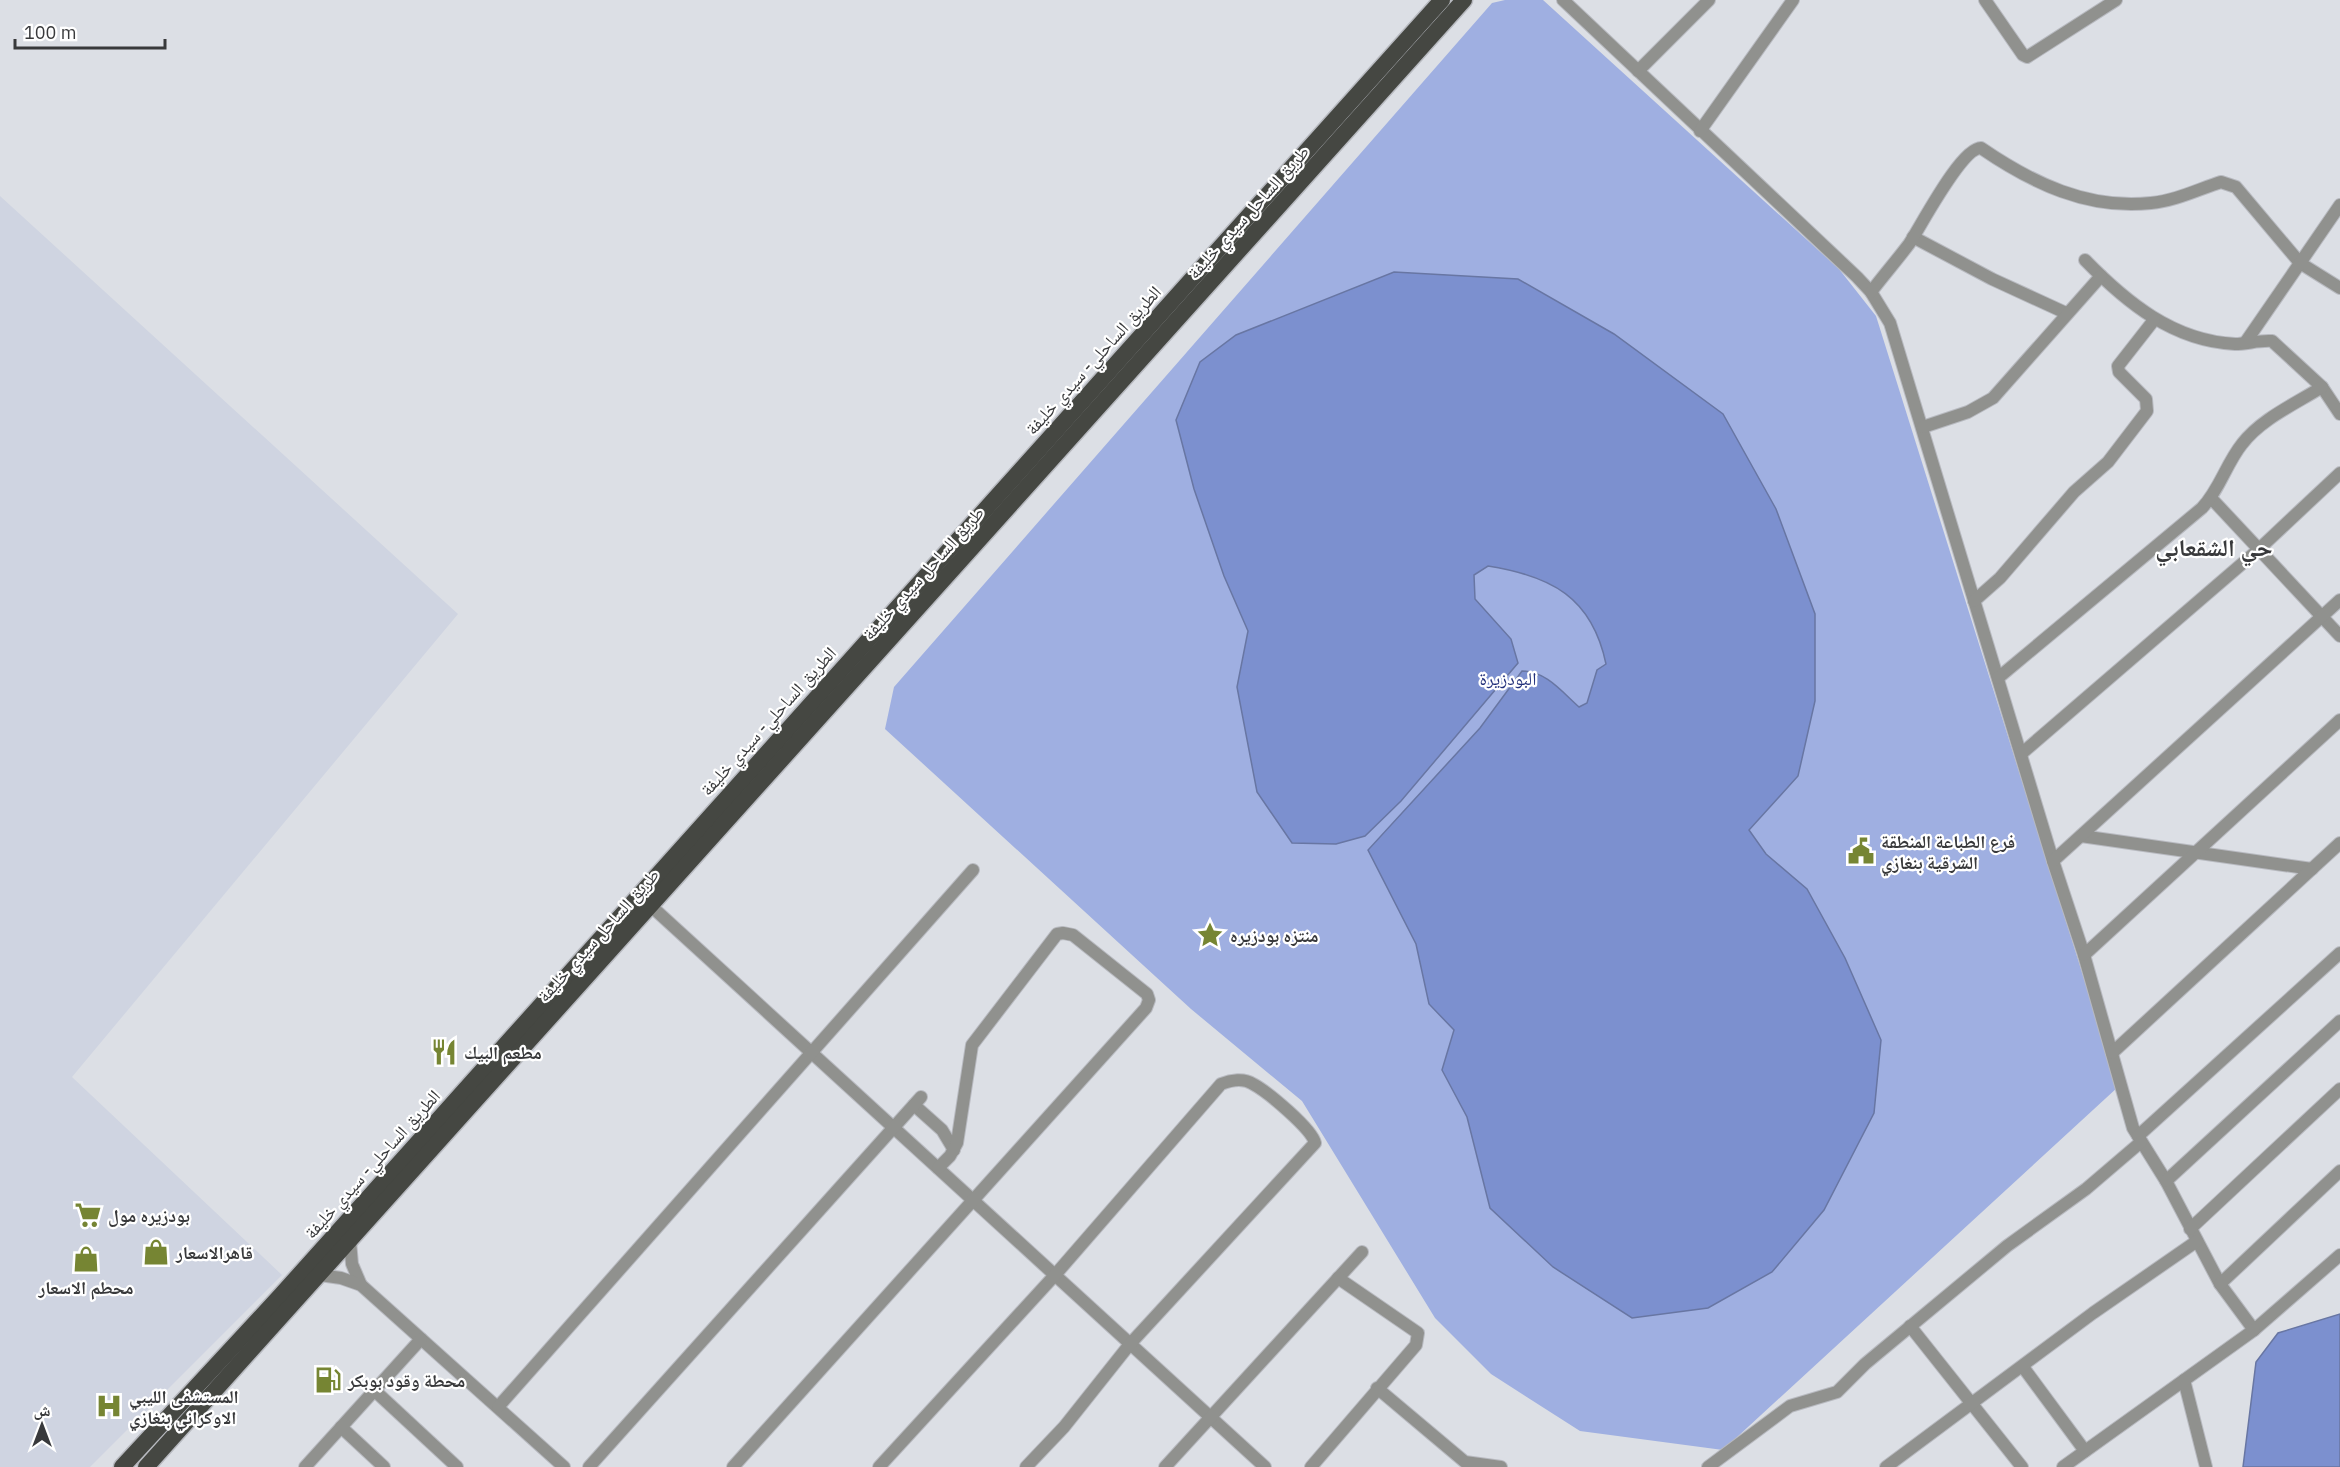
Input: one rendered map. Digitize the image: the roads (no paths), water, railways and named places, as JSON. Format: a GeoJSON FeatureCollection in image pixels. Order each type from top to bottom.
{"type":"FeatureCollection","features":[{"type":"Feature","properties":{"kind":"highway","name":"الطريق الساحلي- سيدي خليفة"},"geometry":{"type":"LineString","coordinates":[[122,1467],[724,811],[1442,0]]}},
{"type":"Feature","properties":{"kind":"highway","name":"طريق الساحل سيدي خليفة"},"geometry":{"type":"LineString","coordinates":[[146,1467],[651,906],[724,811],[1464,0]]}},
{"type":"Feature","properties":{"kind":"street"},"geometry":{"type":"LineString","coordinates":[[1563,0],[1871,292],[1890,323],[2053,861],[2084,955],[2130,1120],[2166,1181],[2220,1284],[2254,1330]]}},
{"type":"Feature","properties":{"kind":"street"},"geometry":{"type":"LineString","coordinates":[[1638,71],[1709,0]]}},
{"type":"Feature","properties":{"kind":"street"},"geometry":{"type":"LineString","coordinates":[[1701,130],[1793,0]]}},
{"type":"Feature","properties":{"kind":"street"},"geometry":{"type":"LineString","coordinates":[[1985,0],[2023,55],[2027,57],[2116,0]]}},
{"type":"Feature","properties":{"kind":"street"},"geometry":{"type":"LineString","coordinates":[[1871,292],[1913,237],[1941,189],[1972,150],[1981,148],[2041,185],[2098,201],[2151,203],[2228,182],[2236,187],[2300,263],[2340,288]]}},
{"type":"Feature","properties":{"kind":"street"},"geometry":{"type":"LineString","coordinates":[[2245,343],[2340,205]]}},
{"type":"Feature","properties":{"kind":"street"},"geometry":{"type":"LineString","coordinates":[[1913,237],[1992,279],[2066,313]]}},
{"type":"Feature","properties":{"kind":"street"},"geometry":{"type":"LineString","coordinates":[[2085,260],[2154,320],[2188,334],[2222,342],[2272,341],[2322,387],[2340,414]]}},
{"type":"Feature","properties":{"kind":"street"},"geometry":{"type":"LineString","coordinates":[[1923,427],[1968,412],[1993,398],[2101,276]]}},
{"type":"Feature","properties":{"kind":"street"},"geometry":{"type":"LineString","coordinates":[[1974,601],[2000,578],[2074,492],[2108,462],[2146,411],[2146,399],[2119,372],[2118,366],[2154,320]]}},
{"type":"Feature","properties":{"kind":"street"},"geometry":{"type":"LineString","coordinates":[[1998,678],[2211,498],[2239,447],[2249,435],[2322,387]]}},
{"type":"Feature","properties":{"kind":"street"},"geometry":{"type":"LineString","coordinates":[[2021,754],[2258,550],[2340,473]]}},
{"type":"Feature","properties":{"kind":"street"},"geometry":{"type":"LineString","coordinates":[[2211,498],[2340,636]]}},
{"type":"Feature","properties":{"kind":"street"},"geometry":{"type":"LineString","coordinates":[[2053,861],[2340,600]]}},
{"type":"Feature","properties":{"kind":"street"},"geometry":{"type":"LineString","coordinates":[[2084,955],[2340,720]]}},
{"type":"Feature","properties":{"kind":"street"},"geometry":{"type":"LineString","coordinates":[[2081,836],[2312,869]]}},
{"type":"Feature","properties":{"kind":"street"},"geometry":{"type":"LineString","coordinates":[[2112,1053],[2340,843]]}},
{"type":"Feature","properties":{"kind":"street"},"geometry":{"type":"LineString","coordinates":[[498,1407],[973,870]]}},
{"type":"Feature","properties":{"kind":"street"},"geometry":{"type":"LineString","coordinates":[[651,906],[1266,1467]]}},
{"type":"Feature","properties":{"kind":"street"},"geometry":{"type":"LineString","coordinates":[[733,1467],[1146,1008],[1147,994],[1073,935],[1057,934],[972,1045],[954,1150],[938,1168]]}},
{"type":"Feature","properties":{"kind":"street"},"geometry":{"type":"LineString","coordinates":[[1708,1467],[1790,1406],[1837,1392],[1910,1326],[2007,1246],[2116,1166],[2140,1139],[2340,953]]}},
{"type":"Feature","properties":{"kind":"street"},"geometry":{"type":"LineString","coordinates":[[2166,1181],[2340,1021]]}},
{"type":"Feature","properties":{"kind":"street"},"geometry":{"type":"LineString","coordinates":[[879,1467],[1055,1275],[1221,1084],[1229,1081],[1252,1083],[1310,1131],[1315,1143],[1130,1344],[1064,1427],[1026,1467]]}},
{"type":"Feature","properties":{"kind":"street"},"geometry":{"type":"LineString","coordinates":[[2190,1229],[2340,1089]]}},
{"type":"Feature","properties":{"kind":"street"},"geometry":{"type":"LineString","coordinates":[[589,1467],[917,1101],[942,1130],[954,1150]]}},
{"type":"Feature","properties":{"kind":"street"},"geometry":{"type":"LineString","coordinates":[[2220,1284],[2340,1171]]}},
{"type":"Feature","properties":{"kind":"street"},"geometry":{"type":"LineString","coordinates":[[350,1241],[352,1264],[361,1285]]}},
{"type":"Feature","properties":{"kind":"street"},"geometry":{"type":"LineString","coordinates":[[1886,1467],[1974,1404],[2093,1313],[2197,1241]]}},
{"type":"Feature","properties":{"kind":"street"},"geometry":{"type":"LineString","coordinates":[[1165,1467],[1362,1252]]}},
{"type":"Feature","properties":{"kind":"street"},"geometry":{"type":"LineString","coordinates":[[2063,1467],[2254,1330],[2337,1262]]}},
{"type":"Feature","properties":{"kind":"street"},"geometry":{"type":"LineString","coordinates":[[320,1275],[341,1278],[361,1285],[564,1467]]}},
{"type":"Feature","properties":{"kind":"street"},"geometry":{"type":"LineString","coordinates":[[1311,1467],[1416,1345],[1418,1334],[1338,1278]]}},
{"type":"Feature","properties":{"kind":"street"},"geometry":{"type":"LineString","coordinates":[[1910,1326],[2022,1467]]}},
{"type":"Feature","properties":{"kind":"street"},"geometry":{"type":"LineString","coordinates":[[308,1466],[421,1339]]}},
{"type":"Feature","properties":{"kind":"street"},"geometry":{"type":"LineString","coordinates":[[2023,1367],[2085,1451]]}},
{"type":"Feature","properties":{"kind":"street"},"geometry":{"type":"LineString","coordinates":[[2184,1380],[2206,1467]]}},
{"type":"Feature","properties":{"kind":"street"},"geometry":{"type":"LineString","coordinates":[[1377,1388],[1466,1462],[1479,1466],[1501,1467]]}},
{"type":"Feature","properties":{"kind":"street"},"geometry":{"type":"LineString","coordinates":[[374,1390],[457,1467]]}},
{"type":"Feature","properties":{"kind":"street"},"geometry":{"type":"LineString","coordinates":[[341,1427],[384,1467]]}},
{"type":"Feature","properties":{"kind":"place","name":"فرع الطباعة المنطقة الشرقية بنغازي"},"geometry":{"type":"Point","coordinates":[1861,851]}},
{"type":"Feature","properties":{"kind":"place","name":"منتزه بودزيره"},"geometry":{"type":"Point","coordinates":[1210,935]}},
{"type":"Feature","properties":{"kind":"place","name":"مطعم البيك"},"geometry":{"type":"Point","coordinates":[444,1052]}},
{"type":"Feature","properties":{"kind":"place","name":"بودزيره مول"},"geometry":{"type":"Point","coordinates":[88,1215]}},
{"type":"Feature","properties":{"kind":"place","name":"قاهرالاسعار"},"geometry":{"type":"Point","coordinates":[156,1252]}},
{"type":"Feature","properties":{"kind":"place","name":"محطم الاسعار"},"geometry":{"type":"Point","coordinates":[86,1259]}},
{"type":"Feature","properties":{"kind":"place","name":"محطة وقود بوبكر"},"geometry":{"type":"Point","coordinates":[328,1380]}},
{"type":"Feature","properties":{"kind":"place","name":"المستشفى الليبي الاوكراني بنغازي"},"geometry":{"type":"Point","coordinates":[109,1406]}},
{"type":"Feature","properties":{"kind":"district","name":"حي الشقعابي"},"geometry":{"type":"Point","coordinates":[2214,547]}},
{"type":"Feature","properties":{"kind":"park label","name":"البودزيرة"},"geometry":{"type":"Point","coordinates":[1508,678]}}]}
